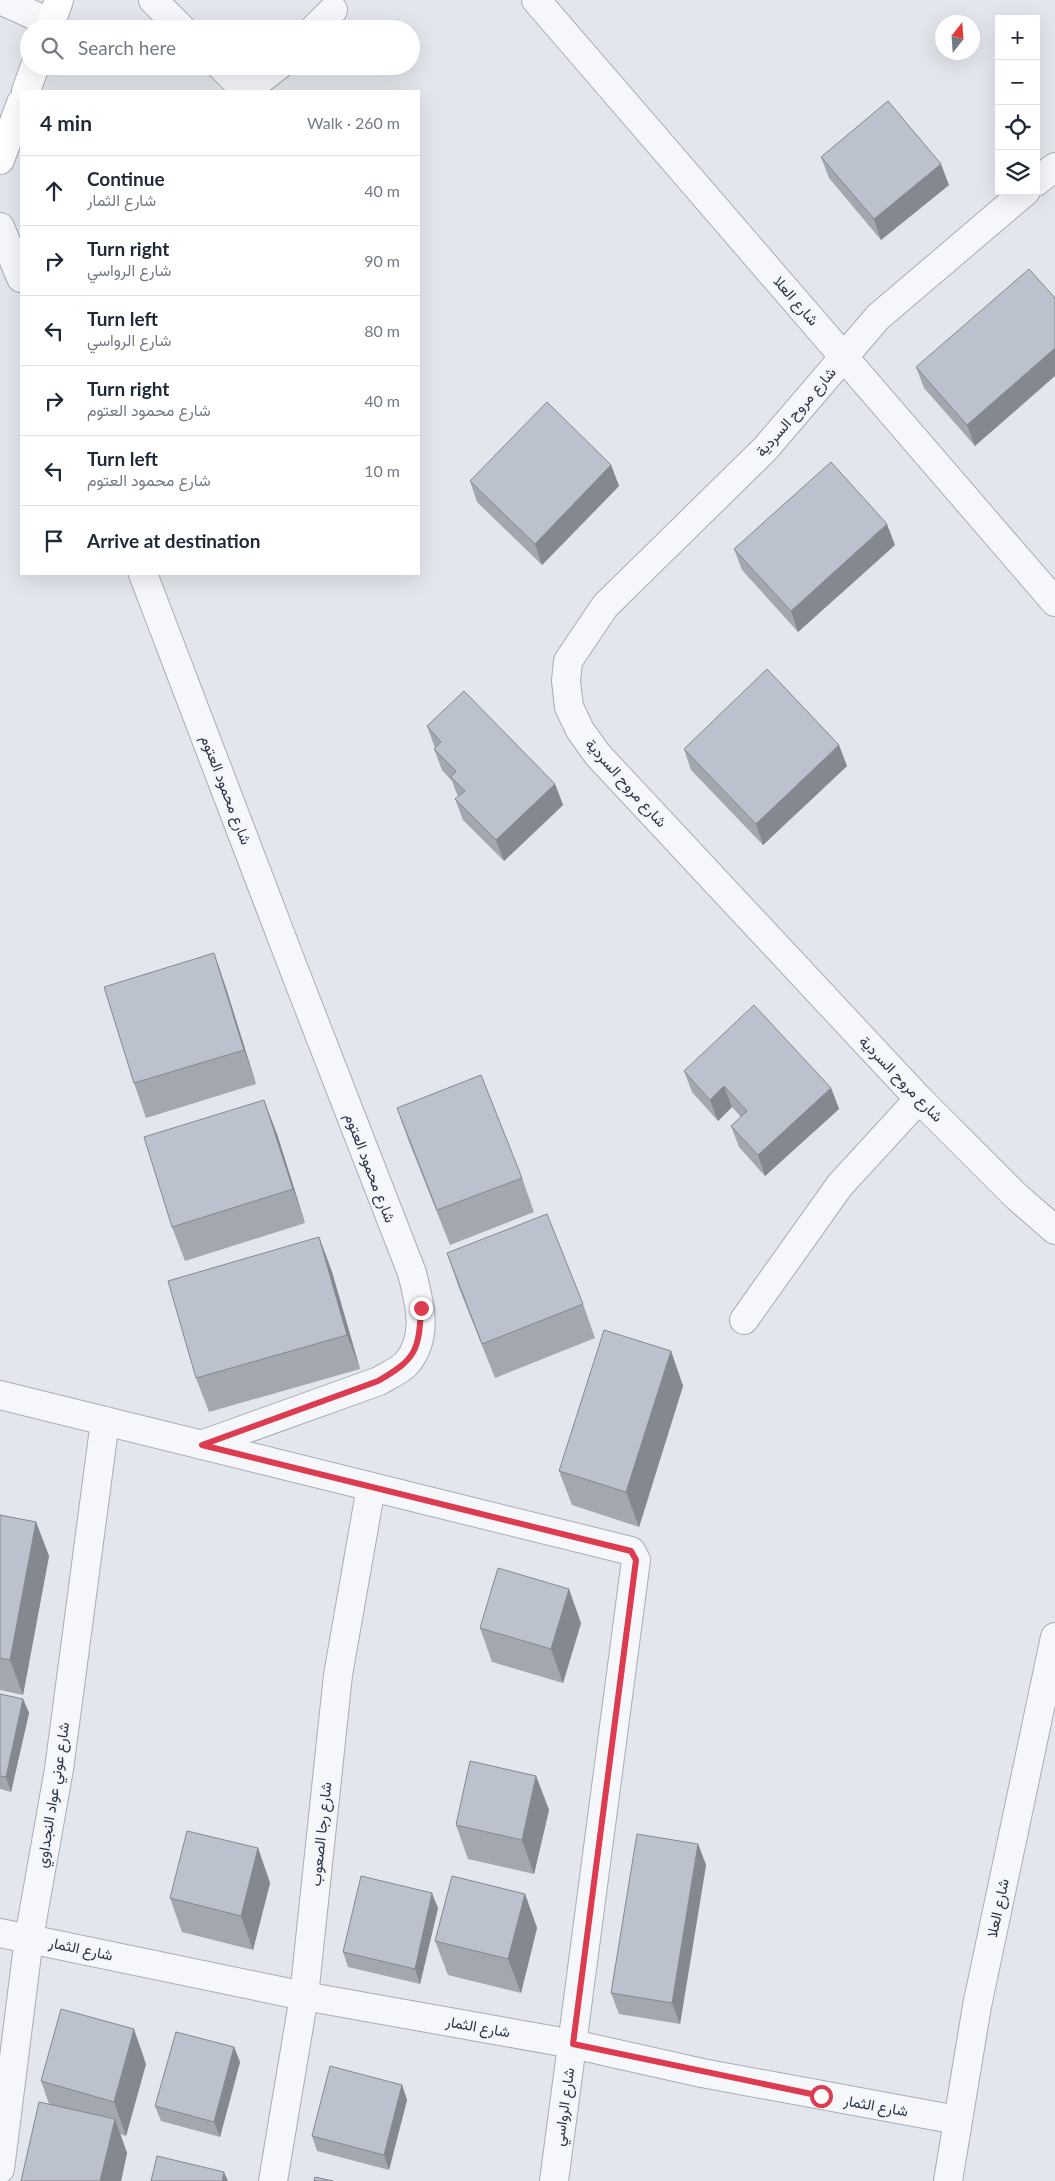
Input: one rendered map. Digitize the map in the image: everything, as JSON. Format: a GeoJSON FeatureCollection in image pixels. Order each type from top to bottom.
{"type":"FeatureCollection","features":[{"type":"Feature","properties":{"kind":"street"},"geometry":{"type":"LineString","coordinates":[[0,0],[53,17]]}},
{"type":"Feature","properties":{"kind":"street"},"geometry":{"type":"LineString","coordinates":[[153,0],[173,20]]}},
{"type":"Feature","properties":{"kind":"street","name":"شارع العلا"},"geometry":{"type":"LineString","coordinates":[[536,0],[1055,602]]}},
{"type":"Feature","properties":{"kind":"street"},"geometry":{"type":"LineString","coordinates":[[26,90],[32,75]]}},
{"type":"Feature","properties":{"kind":"street"},"geometry":{"type":"LineString","coordinates":[[230,75],[241,86],[252,86],[266,75]]}},
{"type":"Feature","properties":{"kind":"street"},"geometry":{"type":"LineString","coordinates":[[0,160],[20,106]]}},
{"type":"Feature","properties":{"kind":"street"},"geometry":{"type":"LineString","coordinates":[[1040,179],[1055,167]]}},
{"type":"Feature","properties":{"kind":"street","name":"شارع مروح السردية"},"geometry":{"type":"LineString","coordinates":[[1021,195],[878,317],[765,449],[605,606],[568,661],[566,681],[569,707],[580,730],[597,754],[919,1099],[1016,1196],[1055,1230]]}},
{"type":"Feature","properties":{"kind":"street"},"geometry":{"type":"LineString","coordinates":[[0,227],[20,276]]}},
{"type":"Feature","properties":{"kind":"street","name":"شارع محمود العتوم"},"geometry":{"type":"LineString","coordinates":[[143,575],[412,1273],[421,1308],[420,1333],[414,1352],[404,1366],[378,1381],[202,1445]]}},
{"type":"Feature","properties":{"kind":"street"},"geometry":{"type":"LineString","coordinates":[[744,1320],[840,1185],[919,1099]]}},
{"type":"Feature","properties":{"kind":"street"},"geometry":{"type":"LineString","coordinates":[[0,1395],[202,1445]]}},
{"type":"Feature","properties":{"kind":"street","name":"شارع عوني عواد النجداوي"},"geometry":{"type":"LineString","coordinates":[[0,2169],[30,1938],[59,1769],[105,1421]]}},
{"type":"Feature","properties":{"kind":"street","name":"شارع الرواسي"},"geometry":{"type":"LineString","coordinates":[[202,1445],[631,1551],[634,1555],[636,1560],[554,2181]]}},
{"type":"Feature","properties":{"kind":"street","name":"شارع رجا الصعوب"},"geometry":{"type":"LineString","coordinates":[[273,2181],[304,1996],[338,1675],[371,1487]]}},
{"type":"Feature","properties":{"kind":"street","name":"شارع العلا"},"geometry":{"type":"LineString","coordinates":[[948,2181],[977,2006],[1051,1682],[1055,1638]]}},
{"type":"Feature","properties":{"kind":"street","name":"شارع الثمار"},"geometry":{"type":"LineString","coordinates":[[0,1933],[304,1996],[573,2044],[748,2082],[957,2120]]}},
{"type":"Feature","properties":{"kind":"building"},"geometry":{"type":"Polygon","coordinates":[[[888,101],[941,164],[874,219],[821,157],[888,101]]]}},
{"type":"Feature","properties":{"kind":"building"},"geometry":{"type":"Polygon","coordinates":[[[1029,269],[1055,298],[1055,348],[967,425],[916,367],[1029,269]]]}},
{"type":"Feature","properties":{"kind":"building"},"geometry":{"type":"Polygon","coordinates":[[[547,402],[611,465],[535,544],[470,481],[547,402]]]}},
{"type":"Feature","properties":{"kind":"building"},"geometry":{"type":"Polygon","coordinates":[[[831,462],[887,524],[791,611],[734,549],[831,462]]]}},
{"type":"Feature","properties":{"kind":"building"},"geometry":{"type":"Polygon","coordinates":[[[767,669],[839,745],[756,824],[684,749],[767,669]]]}},
{"type":"Feature","properties":{"kind":"building"},"geometry":{"type":"Polygon","coordinates":[[[464,691],[555,784],[496,840],[455,799],[465,791],[451,777],[456,771],[434,749],[441,742],[427,726],[464,691]]]}},
{"type":"Feature","properties":{"kind":"building"},"geometry":{"type":"Polygon","coordinates":[[[214,953],[244,1050],[134,1083],[104,987],[214,953]]]}},
{"type":"Feature","properties":{"kind":"building"},"geometry":{"type":"Polygon","coordinates":[[[754,1005],[831,1088],[758,1155],[731,1126],[747,1111],[724,1086],[710,1100],[684,1071],[754,1005]]]}},
{"type":"Feature","properties":{"kind":"building"},"geometry":{"type":"Polygon","coordinates":[[[481,1075],[522,1178],[437,1210],[397,1108],[481,1075]]]}},
{"type":"Feature","properties":{"kind":"building"},"geometry":{"type":"Polygon","coordinates":[[[264,1100],[293,1189],[172,1227],[144,1137],[264,1100]]]}},
{"type":"Feature","properties":{"kind":"building"},"geometry":{"type":"Polygon","coordinates":[[[547,1214],[583,1304],[482,1344],[447,1253],[547,1214]]]}},
{"type":"Feature","properties":{"kind":"building"},"geometry":{"type":"Polygon","coordinates":[[[319,1237],[347,1335],[196,1378],[168,1281],[319,1237]]]}},
{"type":"Feature","properties":{"kind":"building"},"geometry":{"type":"Polygon","coordinates":[[[604,1330],[671,1351],[626,1492],[559,1471],[604,1330]]]}},
{"type":"Feature","properties":{"kind":"building"},"geometry":{"type":"Polygon","coordinates":[[[0,1515],[36,1522],[10,1660],[0,1658],[0,1515]]]}},
{"type":"Feature","properties":{"kind":"building"},"geometry":{"type":"Polygon","coordinates":[[[498,1568],[569,1589],[551,1649],[480,1628],[498,1568]]]}},
{"type":"Feature","properties":{"kind":"building"},"geometry":{"type":"Polygon","coordinates":[[[0,1694],[23,1699],[6,1777],[0,1776],[0,1694]]]}},
{"type":"Feature","properties":{"kind":"building"},"geometry":{"type":"Polygon","coordinates":[[[470,1761],[536,1776],[522,1840],[456,1825],[470,1761]]]}},
{"type":"Feature","properties":{"kind":"building"},"geometry":{"type":"Polygon","coordinates":[[[187,1831],[258,1848],[241,1916],[170,1898],[187,1831]]]}},
{"type":"Feature","properties":{"kind":"building"},"geometry":{"type":"Polygon","coordinates":[[[637,1834],[698,1844],[672,2003],[611,1993],[637,1834]]]}},
{"type":"Feature","properties":{"kind":"building"},"geometry":{"type":"Polygon","coordinates":[[[361,1876],[432,1893],[415,1969],[343,1952],[361,1876]]]}},
{"type":"Feature","properties":{"kind":"building"},"geometry":{"type":"Polygon","coordinates":[[[452,1876],[525,1894],[508,1959],[435,1941],[452,1876]]]}},
{"type":"Feature","properties":{"kind":"building"},"geometry":{"type":"Polygon","coordinates":[[[61,2009],[134,2029],[114,2102],[41,2081],[61,2009]]]}},
{"type":"Feature","properties":{"kind":"building"},"geometry":{"type":"Polygon","coordinates":[[[176,2032],[234,2047],[214,2122],[155,2106],[176,2032]]]}},
{"type":"Feature","properties":{"kind":"building"},"geometry":{"type":"Polygon","coordinates":[[[330,2066],[402,2085],[384,2155],[312,2136],[330,2066]]]}},
{"type":"Feature","properties":{"kind":"building"},"geometry":{"type":"Polygon","coordinates":[[[39,2102],[115,2119],[100,2181],[21,2181],[39,2102]]]}},
{"type":"Feature","properties":{"kind":"building"},"geometry":{"type":"Polygon","coordinates":[[[157,2156],[224,2172],[222,2181],[151,2181],[157,2156]]]}},
{"type":"Feature","properties":{"kind":"building"},"geometry":{"type":"Polygon","coordinates":[[[315,2177],[333,2181],[314,2181],[315,2177]]]}},
{"type":"Feature","properties":{"kind":"route"},"geometry":{"type":"LineString","coordinates":[[421,1308],[420,1333],[414,1352],[404,1366],[378,1381],[202,1445],[631,1551],[636,1560],[573,2044],[702,2073],[821,2096]]}}]}
